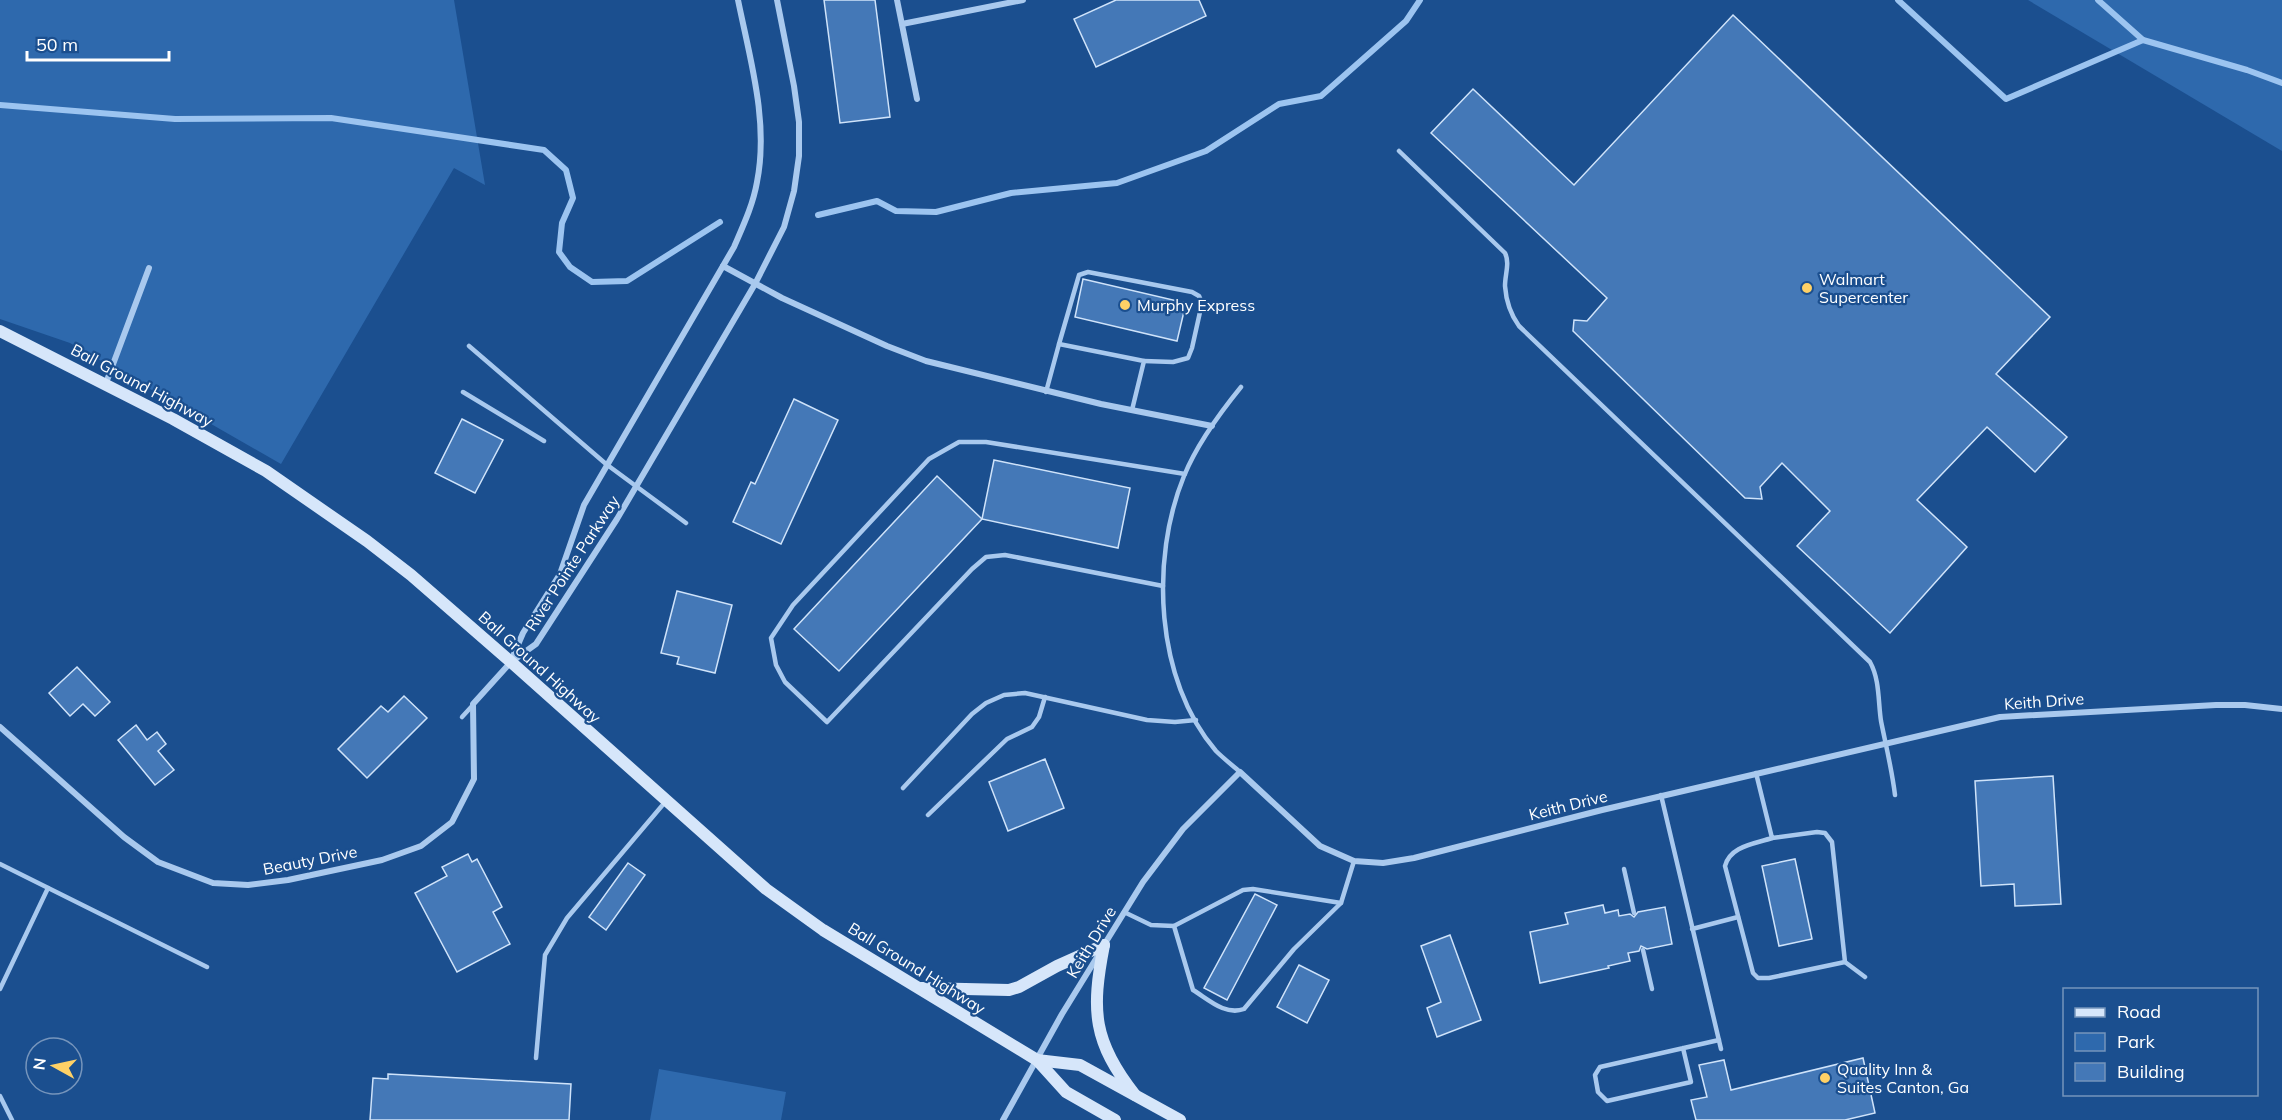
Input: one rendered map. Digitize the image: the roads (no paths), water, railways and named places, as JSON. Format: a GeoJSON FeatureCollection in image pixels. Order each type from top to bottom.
{"type":"FeatureCollection","features":[{"type":"Feature","properties":{"kind":"main road","name":"Ball Ground Highway"},"geometry":{"type":"LineString","coordinates":[[0,330],[106,383],[256,465],[324,510],[411,575],[766,890],[823,930],[1037,1060],[1066,1092],[1115,1120]]}},
{"type":"Feature","properties":{"kind":"main road"},"geometry":{"type":"LineString","coordinates":[[919,988],[1010,990],[1104,945]]}},
{"type":"Feature","properties":{"kind":"main road"},"geometry":{"type":"LineString","coordinates":[[1104,945],[1097,993],[1097,1016],[1101,1037],[1116,1071],[1135,1095]]}},
{"type":"Feature","properties":{"kind":"main road","name":"Ball Ground Highway"},"geometry":{"type":"LineString","coordinates":[[1037,1060],[1080,1065],[1180,1120]]}},
{"type":"Feature","properties":{"kind":"street","name":"River Pointe Parkway"},"geometry":{"type":"LineString","coordinates":[[511,662],[523,633],[560,574],[584,505],[723,266],[747,218],[757,182],[761,148],[759,113],[738,0]]}},
{"type":"Feature","properties":{"kind":"street","name":"River Pointe Parkway"},"geometry":{"type":"LineString","coordinates":[[511,662],[536,644],[636,487],[755,284],[784,227],[794,191],[799,156],[799,122],[777,0]]}},
{"type":"Feature","properties":{"kind":"street"},"geometry":{"type":"LineString","coordinates":[[897,0],[917,99]]}},
{"type":"Feature","properties":{"kind":"street"},"geometry":{"type":"LineString","coordinates":[[902,24],[1023,0]]}},
{"type":"Feature","properties":{"kind":"street"},"geometry":{"type":"LineString","coordinates":[[723,266],[755,284],[900,352],[940,365],[1046,392],[1212,426]]}},
{"type":"Feature","properties":{"kind":"street"},"geometry":{"type":"LineString","coordinates":[[106,383],[149,268]]}},
{"type":"Feature","properties":{"kind":"street"},"geometry":{"type":"LineString","coordinates":[[473,704],[511,662]]}},
{"type":"Feature","properties":{"kind":"street","name":"Beauty Drive"},"geometry":{"type":"LineString","coordinates":[[0,727],[124,837],[158,862],[213,883],[248,885],[288,880],[382,860],[420,846],[452,822],[474,779],[473,704]]}},
{"type":"Feature","properties":{"kind":"street","name":"Keith Drive"},"geometry":{"type":"LineString","coordinates":[[1004,1120],[1104,945],[1143,882],[1183,829],[1240,772],[1320,846],[1354,861],[1383,863],[1414,858],[1661,795],[2000,717],[2216,705],[2282,709]]}},
{"type":"Feature","properties":{"kind":"lane"},"geometry":{"type":"LineString","coordinates":[[1399,151],[1505,253],[1507,260],[1506,291],[1513,317],[1519,326],[1870,662],[1877,681],[1895,795]]}},
{"type":"Feature","properties":{"kind":"lane"},"geometry":{"type":"LineString","coordinates":[[1046,392],[1059,344],[1079,275],[1088,272],[1192,292],[1199,296],[1202,303],[1188,358],[1173,362],[1144,361],[1059,344]]}},
{"type":"Feature","properties":{"kind":"lane"},"geometry":{"type":"LineString","coordinates":[[469,346],[606,464],[686,523]]}},
{"type":"Feature","properties":{"kind":"lane"},"geometry":{"type":"LineString","coordinates":[[1132,410],[1144,361]]}},
{"type":"Feature","properties":{"kind":"lane"},"geometry":{"type":"LineString","coordinates":[[1240,772],[1216,751],[1187,704],[1166,636],[1163,586],[1171,517],[1185,474],[1212,426],[1241,387]]}},
{"type":"Feature","properties":{"kind":"lane"},"geometry":{"type":"LineString","coordinates":[[463,392],[544,441]]}},
{"type":"Feature","properties":{"kind":"lane"},"geometry":{"type":"LineString","coordinates":[[1163,586],[1005,555],[986,557],[827,722],[785,682],[776,665],[771,638],[793,605],[929,459],[959,442],[986,442],[1185,474]]}},
{"type":"Feature","properties":{"kind":"lane"},"geometry":{"type":"LineString","coordinates":[[903,788],[986,702],[1014,693],[1045,697],[1147,720],[1175,722],[1196,720]]}},
{"type":"Feature","properties":{"kind":"lane"},"geometry":{"type":"LineString","coordinates":[[928,815],[1007,740],[1032,726],[1039,717],[1045,697]]}},
{"type":"Feature","properties":{"kind":"lane"},"geometry":{"type":"LineString","coordinates":[[462,717],[473,704]]}},
{"type":"Feature","properties":{"kind":"lane"},"geometry":{"type":"LineString","coordinates":[[1756,773],[1772,838]]}},
{"type":"Feature","properties":{"kind":"lane"},"geometry":{"type":"LineString","coordinates":[[1661,795],[1721,1049]]}},
{"type":"Feature","properties":{"kind":"lane"},"geometry":{"type":"LineString","coordinates":[[536,1058],[545,955],[567,918],[666,801]]}},
{"type":"Feature","properties":{"kind":"lane"},"geometry":{"type":"LineString","coordinates":[[1845,962],[1769,978],[1758,978],[1753,973],[1738,917],[1725,866],[1727,857],[1734,850],[1772,838],[1817,832],[1826,833],[1832,842],[1845,962],[1865,977]]}},
{"type":"Feature","properties":{"kind":"lane"},"geometry":{"type":"LineString","coordinates":[[1174,926],[1193,990],[1227,1011],[1235,1012],[1244,1009],[1294,949],[1341,903],[1354,861]]}},
{"type":"Feature","properties":{"kind":"lane"},"geometry":{"type":"LineString","coordinates":[[0,864],[207,967]]}},
{"type":"Feature","properties":{"kind":"lane"},"geometry":{"type":"LineString","coordinates":[[1624,869],[1634,913]]}},
{"type":"Feature","properties":{"kind":"lane"},"geometry":{"type":"LineString","coordinates":[[0,989],[48,888]]}},
{"type":"Feature","properties":{"kind":"lane"},"geometry":{"type":"LineString","coordinates":[[1124,912],[1151,925],[1174,926],[1243,890],[1253,889],[1341,903]]}},
{"type":"Feature","properties":{"kind":"lane"},"geometry":{"type":"LineString","coordinates":[[1692,929],[1738,917]]}},
{"type":"Feature","properties":{"kind":"lane"},"geometry":{"type":"LineString","coordinates":[[1643,950],[1652,989]]}},
{"type":"Feature","properties":{"kind":"lane"},"geometry":{"type":"LineString","coordinates":[[1683,1048],[1691,1082],[1607,1101],[1598,1092],[1595,1075],[1600,1067],[1683,1048],[1719,1040]]}},
{"type":"Feature","properties":{"kind":"lane"},"geometry":{"type":"LineString","coordinates":[[0,1096],[12,1120]]}},
{"type":"Feature","properties":{"kind":"waterway"},"geometry":{"type":"LineString","coordinates":[[818,215],[877,201],[896,211],[936,212],[1011,193],[1117,183],[1206,151],[1279,104],[1321,96],[1406,21],[1420,0]]}},
{"type":"Feature","properties":{"kind":"waterway"},"geometry":{"type":"LineString","coordinates":[[1898,0],[2006,99],[2143,40]]}},
{"type":"Feature","properties":{"kind":"waterway"},"geometry":{"type":"LineString","coordinates":[[2098,0],[2143,40],[2247,70],[2282,83]]}},
{"type":"Feature","properties":{"kind":"waterway"},"geometry":{"type":"LineString","coordinates":[[0,105],[175,119],[331,118],[544,150],[566,170],[573,198],[562,223],[559,252],[570,267],[592,282],[627,281],[720,222]]}},
{"type":"Feature","properties":{"kind":"place","name":"Walmart Supercenter"},"geometry":{"type":"Point","coordinates":[1807,288]}},
{"type":"Feature","properties":{"kind":"place","name":"Murphy Express"},"geometry":{"type":"Point","coordinates":[1125,305]}},
{"type":"Feature","properties":{"kind":"place","name":"Quality Inn & Suites Canton, Ga"},"geometry":{"type":"Point","coordinates":[1825,1078]}}]}
